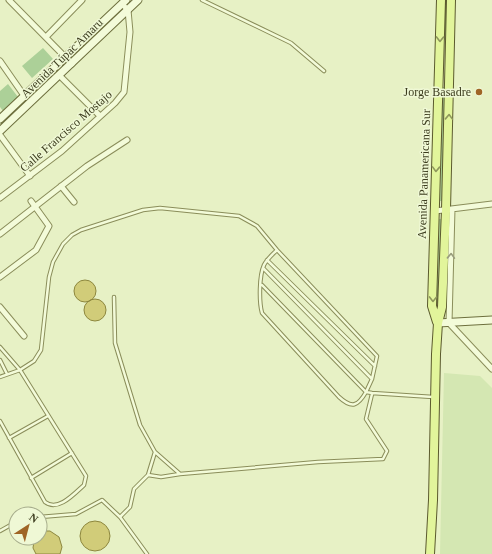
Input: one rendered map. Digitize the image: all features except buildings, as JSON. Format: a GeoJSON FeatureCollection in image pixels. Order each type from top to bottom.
{"type":"FeatureCollection","features":[{"type":"Feature","properties":{"kind":"main road","name":"Avenida Panamericana Sur"},"geometry":{"type":"LineString","coordinates":[[438,323],[432,306],[441,0]]}},
{"type":"Feature","properties":{"kind":"main road","name":"Avenida Panamericana Sur"},"geometry":{"type":"LineString","coordinates":[[430,554],[433,500],[434,397],[438,323],[442,307],[449,210],[451,0]]}},
{"type":"Feature","properties":{"kind":"street"},"geometry":{"type":"LineString","coordinates":[[10,0],[72,64]]}},
{"type":"Feature","properties":{"kind":"street"},"geometry":{"type":"LineString","coordinates":[[46,37],[82,0]]}},
{"type":"Feature","properties":{"kind":"street","name":"Avenida Túpac Amaru"},"geometry":{"type":"LineString","coordinates":[[0,131],[60,76],[136,1]]}},
{"type":"Feature","properties":{"kind":"street"},"geometry":{"type":"LineString","coordinates":[[124,2],[128,10]]}},
{"type":"Feature","properties":{"kind":"street","name":"Avenida Túpac Amaru"},"geometry":{"type":"LineString","coordinates":[[1,117],[25,97],[124,2]]}},
{"type":"Feature","properties":{"kind":"street","name":"Calle Francisco Mostajo"},"geometry":{"type":"LineString","coordinates":[[0,198],[30,176],[100,116],[124,92],[130,32],[128,10]]}},
{"type":"Feature","properties":{"kind":"street"},"geometry":{"type":"LineString","coordinates":[[0,61],[25,97]]}},
{"type":"Feature","properties":{"kind":"street"},"geometry":{"type":"LineString","coordinates":[[60,76],[100,116]]}},
{"type":"Feature","properties":{"kind":"street"},"geometry":{"type":"LineString","coordinates":[[1,117],[8,124]]}},
{"type":"Feature","properties":{"kind":"street"},"geometry":{"type":"LineString","coordinates":[[0,135],[30,176]]}},
{"type":"Feature","properties":{"kind":"street"},"geometry":{"type":"LineString","coordinates":[[0,234],[87,166],[127,140]]}},
{"type":"Feature","properties":{"kind":"street"},"geometry":{"type":"LineString","coordinates":[[61,186],[74,202]]}},
{"type":"Feature","properties":{"kind":"street"},"geometry":{"type":"LineString","coordinates":[[0,277],[36,250],[49,226],[30,201]]}},
{"type":"Feature","properties":{"kind":"street"},"geometry":{"type":"LineString","coordinates":[[435,210],[449,210],[492,204]]}},
{"type":"Feature","properties":{"kind":"street","name":"Avenida Panamericana Sur"},"geometry":{"type":"LineString","coordinates":[[449,210],[449,323]]}},
{"type":"Feature","properties":{"kind":"street"},"geometry":{"type":"LineString","coordinates":[[0,307],[24,336]]}},
{"type":"Feature","properties":{"kind":"street"},"geometry":{"type":"LineString","coordinates":[[438,323],[492,320]]}},
{"type":"Feature","properties":{"kind":"street"},"geometry":{"type":"LineString","coordinates":[[449,323],[492,369]]}},
{"type":"Feature","properties":{"kind":"lane"},"geometry":{"type":"LineString","coordinates":[[202,0],[291,43],[324,70]]}},
{"type":"Feature","properties":{"kind":"lane"},"geometry":{"type":"LineString","coordinates":[[0,376],[20,370],[34,361],[41,350],[53,262],[63,244],[72,235],[81,230],[144,210],[160,208],[224,215],[248,220],[256,226],[377,356],[372,379],[361,401],[353,405],[347,404],[339,398],[262,313],[259,303],[263,268],[267,260],[277,250]]}},
{"type":"Feature","properties":{"kind":"lane"},"geometry":{"type":"LineString","coordinates":[[267,260],[375,366]]}},
{"type":"Feature","properties":{"kind":"lane"},"geometry":{"type":"LineString","coordinates":[[263,268],[372,379]]}},
{"type":"Feature","properties":{"kind":"lane"},"geometry":{"type":"LineString","coordinates":[[262,285],[366,392],[434,397]]}},
{"type":"Feature","properties":{"kind":"lane"},"geometry":{"type":"LineString","coordinates":[[114,297],[115,342],[140,425],[155,452],[180,474]]}},
{"type":"Feature","properties":{"kind":"lane"},"geometry":{"type":"LineString","coordinates":[[0,347],[20,370],[72,453],[86,476],[84,485],[56,506],[50,506],[45,502],[30,478],[0,421]]}},
{"type":"Feature","properties":{"kind":"lane"},"geometry":{"type":"LineString","coordinates":[[0,360],[7,374]]}},
{"type":"Feature","properties":{"kind":"lane"},"geometry":{"type":"LineString","coordinates":[[148,475],[162,477],[180,474],[304,463],[383,459],[387,451],[366,419],[372,393]]}},
{"type":"Feature","properties":{"kind":"lane"},"geometry":{"type":"LineString","coordinates":[[9,438],[48,416]]}},
{"type":"Feature","properties":{"kind":"lane"},"geometry":{"type":"LineString","coordinates":[[120,517],[130,507],[134,489],[148,475],[155,452]]}},
{"type":"Feature","properties":{"kind":"lane"},"geometry":{"type":"LineString","coordinates":[[30,478],[72,453]]}},
{"type":"Feature","properties":{"kind":"lane"},"geometry":{"type":"LineString","coordinates":[[48,516],[76,514],[102,500],[120,517],[147,554]]}},
{"type":"Feature","properties":{"kind":"green space"},"geometry":{"type":"Polygon","coordinates":[[[122,6],[125,9],[77,57],[74,53],[122,6]]]}},
{"type":"Feature","properties":{"kind":"green space"},"geometry":{"type":"Polygon","coordinates":[[[444,6],[448,6],[448,40],[444,40],[444,6]]]}},
{"type":"Feature","properties":{"kind":"green space"},"geometry":{"type":"Polygon","coordinates":[[[43,48],[53,59],[32,78],[22,66],[43,48]]]}},
{"type":"Feature","properties":{"kind":"green space"},"geometry":{"type":"Polygon","coordinates":[[[67,61],[70,64],[13,116],[10,113],[67,61]]]}},
{"type":"Feature","properties":{"kind":"green space"},"geometry":{"type":"Polygon","coordinates":[[[8,84],[18,97],[3,111],[0,107],[0,91],[8,84]]]}},
{"type":"Feature","properties":{"kind":"green space"},"geometry":{"type":"Polygon","coordinates":[[[442,87],[446,87],[444,201],[440,201],[442,87]]]}},
{"type":"Feature","properties":{"kind":"green space"},"geometry":{"type":"Polygon","coordinates":[[[438,219],[442,219],[439,303],[436,303],[438,219]]]}},
{"type":"Feature","properties":{"kind":"green space"},"geometry":{"type":"Polygon","coordinates":[[[444,373],[480,376],[492,388],[492,554],[440,554],[444,373]]]}},
{"type":"Feature","properties":{"kind":"place","name":"Jorge Basadre"},"geometry":{"type":"Point","coordinates":[479,92]}}]}
